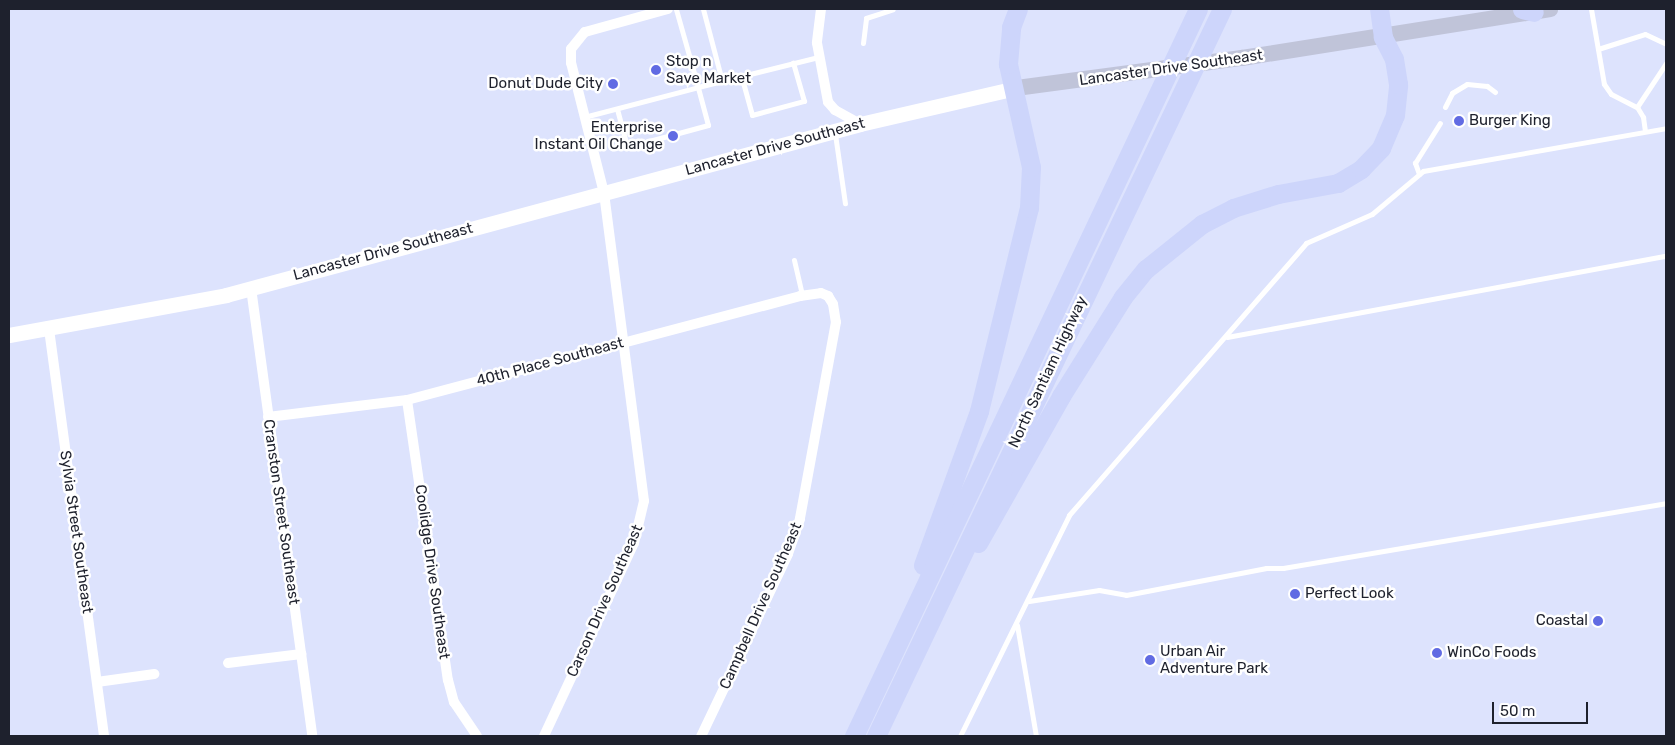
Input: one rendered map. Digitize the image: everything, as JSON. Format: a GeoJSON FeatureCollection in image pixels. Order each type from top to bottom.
{"type":"FeatureCollection","features":[{"type":"Feature","properties":{"kind":"highway"},"geometry":{"type":"LineString","coordinates":[[881,678],[979,411],[1029,208],[1031,167],[1016,88],[1008,64],[1011,27],[1018,9]]}},
{"type":"Feature","properties":{"kind":"highway","name":"North Santiam Highway"},"geometry":{"type":"LineString","coordinates":[[854,736],[1198,9]]}},
{"type":"Feature","properties":{"kind":"highway","name":"North Santiam Highway"},"geometry":{"type":"LineString","coordinates":[[876,736],[1222,9]]}},
{"type":"Feature","properties":{"kind":"highway"},"geometry":{"type":"LineString","coordinates":[[945,589],[986,532],[1103,327],[1146,269],[1174,244],[1210,220],[1233,208],[1278,194],[1338,183],[1361,169],[1381,148],[1395,115],[1398,84],[1394,59],[1383,37],[1379,9]]}},
{"type":"Feature","properties":{"kind":"main road","name":"Lancaster Drive Southeast"},"geometry":{"type":"LineString","coordinates":[[9,335],[185,304],[251,288],[860,124],[1016,88],[1114,76],[1383,37],[1535,10]]}},
{"type":"Feature","properties":{"kind":"street","name":"Carson Drive Southeast"},"geometry":{"type":"LineString","coordinates":[[544,736],[642,520],[645,485],[604,193],[570,56],[578,36],[593,29],[668,9]]}},
{"type":"Feature","properties":{"kind":"street"},"geometry":{"type":"LineString","coordinates":[[821,9],[818,57],[828,102],[835,110],[860,124]]}},
{"type":"Feature","properties":{"kind":"street","name":"Cranston Street Southeast"},"geometry":{"type":"LineString","coordinates":[[251,288],[312,736]]}},
{"type":"Feature","properties":{"kind":"street","name":"40th Place Southeast"},"geometry":{"type":"LineString","coordinates":[[268,417],[407,400],[802,296],[822,293],[828,296]]}},
{"type":"Feature","properties":{"kind":"street","name":"Campbell Drive Southeast"},"geometry":{"type":"LineString","coordinates":[[702,736],[788,554],[800,519],[836,322],[836,312],[828,296]]}},
{"type":"Feature","properties":{"kind":"street","name":"Sylvia Street Southeast"},"geometry":{"type":"LineString","coordinates":[[49,329],[104,736]]}},
{"type":"Feature","properties":{"kind":"street","name":"Coolidge Drive Southeast"},"geometry":{"type":"LineString","coordinates":[[407,400],[448,680],[454,702],[477,736]]}},
{"type":"Feature","properties":{"kind":"street"},"geometry":{"type":"LineString","coordinates":[[228,663],[301,654]]}},
{"type":"Feature","properties":{"kind":"street"},"geometry":{"type":"LineString","coordinates":[[97,682],[154,674]]}},
{"type":"Feature","properties":{"kind":"lane"},"geometry":{"type":"LineString","coordinates":[[617,109],[627,147],[708,125],[676,9]]}},
{"type":"Feature","properties":{"kind":"lane"},"geometry":{"type":"LineString","coordinates":[[703,9],[722,81]]}},
{"type":"Feature","properties":{"kind":"lane"},"geometry":{"type":"LineString","coordinates":[[863,43],[866,18],[893,9]]}},
{"type":"Feature","properties":{"kind":"lane"},"geometry":{"type":"LineString","coordinates":[[1591,9],[1604,84],[1612,94],[1637,107],[1643,116],[1645,131]]}},
{"type":"Feature","properties":{"kind":"lane"},"geometry":{"type":"LineString","coordinates":[[1598,49],[1645,34],[1666,44]]}},
{"type":"Feature","properties":{"kind":"lane"},"geometry":{"type":"LineString","coordinates":[[584,117],[741,75],[818,57]]}},
{"type":"Feature","properties":{"kind":"lane"},"geometry":{"type":"LineString","coordinates":[[741,75],[752,115],[804,101],[793,63]]}},
{"type":"Feature","properties":{"kind":"lane"},"geometry":{"type":"LineString","coordinates":[[1637,107],[1666,63]]}},
{"type":"Feature","properties":{"kind":"lane"},"geometry":{"type":"LineString","coordinates":[[1445,107],[1452,93],[1467,84],[1487,86],[1495,92]]}},
{"type":"Feature","properties":{"kind":"lane"},"geometry":{"type":"LineString","coordinates":[[1419,174],[1415,163],[1440,123]]}},
{"type":"Feature","properties":{"kind":"lane"},"geometry":{"type":"LineString","coordinates":[[960,736],[1029,602],[1069,515],[1306,243],[1372,214],[1419,174],[1666,128]]}},
{"type":"Feature","properties":{"kind":"lane"},"geometry":{"type":"LineString","coordinates":[[834,131],[845,203]]}},
{"type":"Feature","properties":{"kind":"lane"},"geometry":{"type":"LineString","coordinates":[[1225,338],[1241,332],[1666,256]]}},
{"type":"Feature","properties":{"kind":"lane"},"geometry":{"type":"LineString","coordinates":[[794,260],[802,296]]}},
{"type":"Feature","properties":{"kind":"lane"},"geometry":{"type":"LineString","coordinates":[[1029,602],[1099,590],[1126,595],[1266,568],[1283,568],[1666,503]]}},
{"type":"Feature","properties":{"kind":"lane"},"geometry":{"type":"LineString","coordinates":[[1017,625],[1036,736]]}},
{"type":"Feature","properties":{"kind":"place","name":"Stop n Save Market"},"geometry":{"type":"Point","coordinates":[656,70]}},
{"type":"Feature","properties":{"kind":"place","name":"Donut Dude City"},"geometry":{"type":"Point","coordinates":[613,84]}},
{"type":"Feature","properties":{"kind":"place","name":"Burger King"},"geometry":{"type":"Point","coordinates":[1459,121]}},
{"type":"Feature","properties":{"kind":"place","name":"Enterprise Instant Oil Change"},"geometry":{"type":"Point","coordinates":[673,136]}},
{"type":"Feature","properties":{"kind":"place","name":"Perfect Look"},"geometry":{"type":"Point","coordinates":[1295,594]}},
{"type":"Feature","properties":{"kind":"place","name":"Coastal"},"geometry":{"type":"Point","coordinates":[1598,621]}},
{"type":"Feature","properties":{"kind":"place","name":"WinCo Foods"},"geometry":{"type":"Point","coordinates":[1437,653]}},
{"type":"Feature","properties":{"kind":"place","name":"Urban Air Adventure Park"},"geometry":{"type":"Point","coordinates":[1150,660]}}]}
